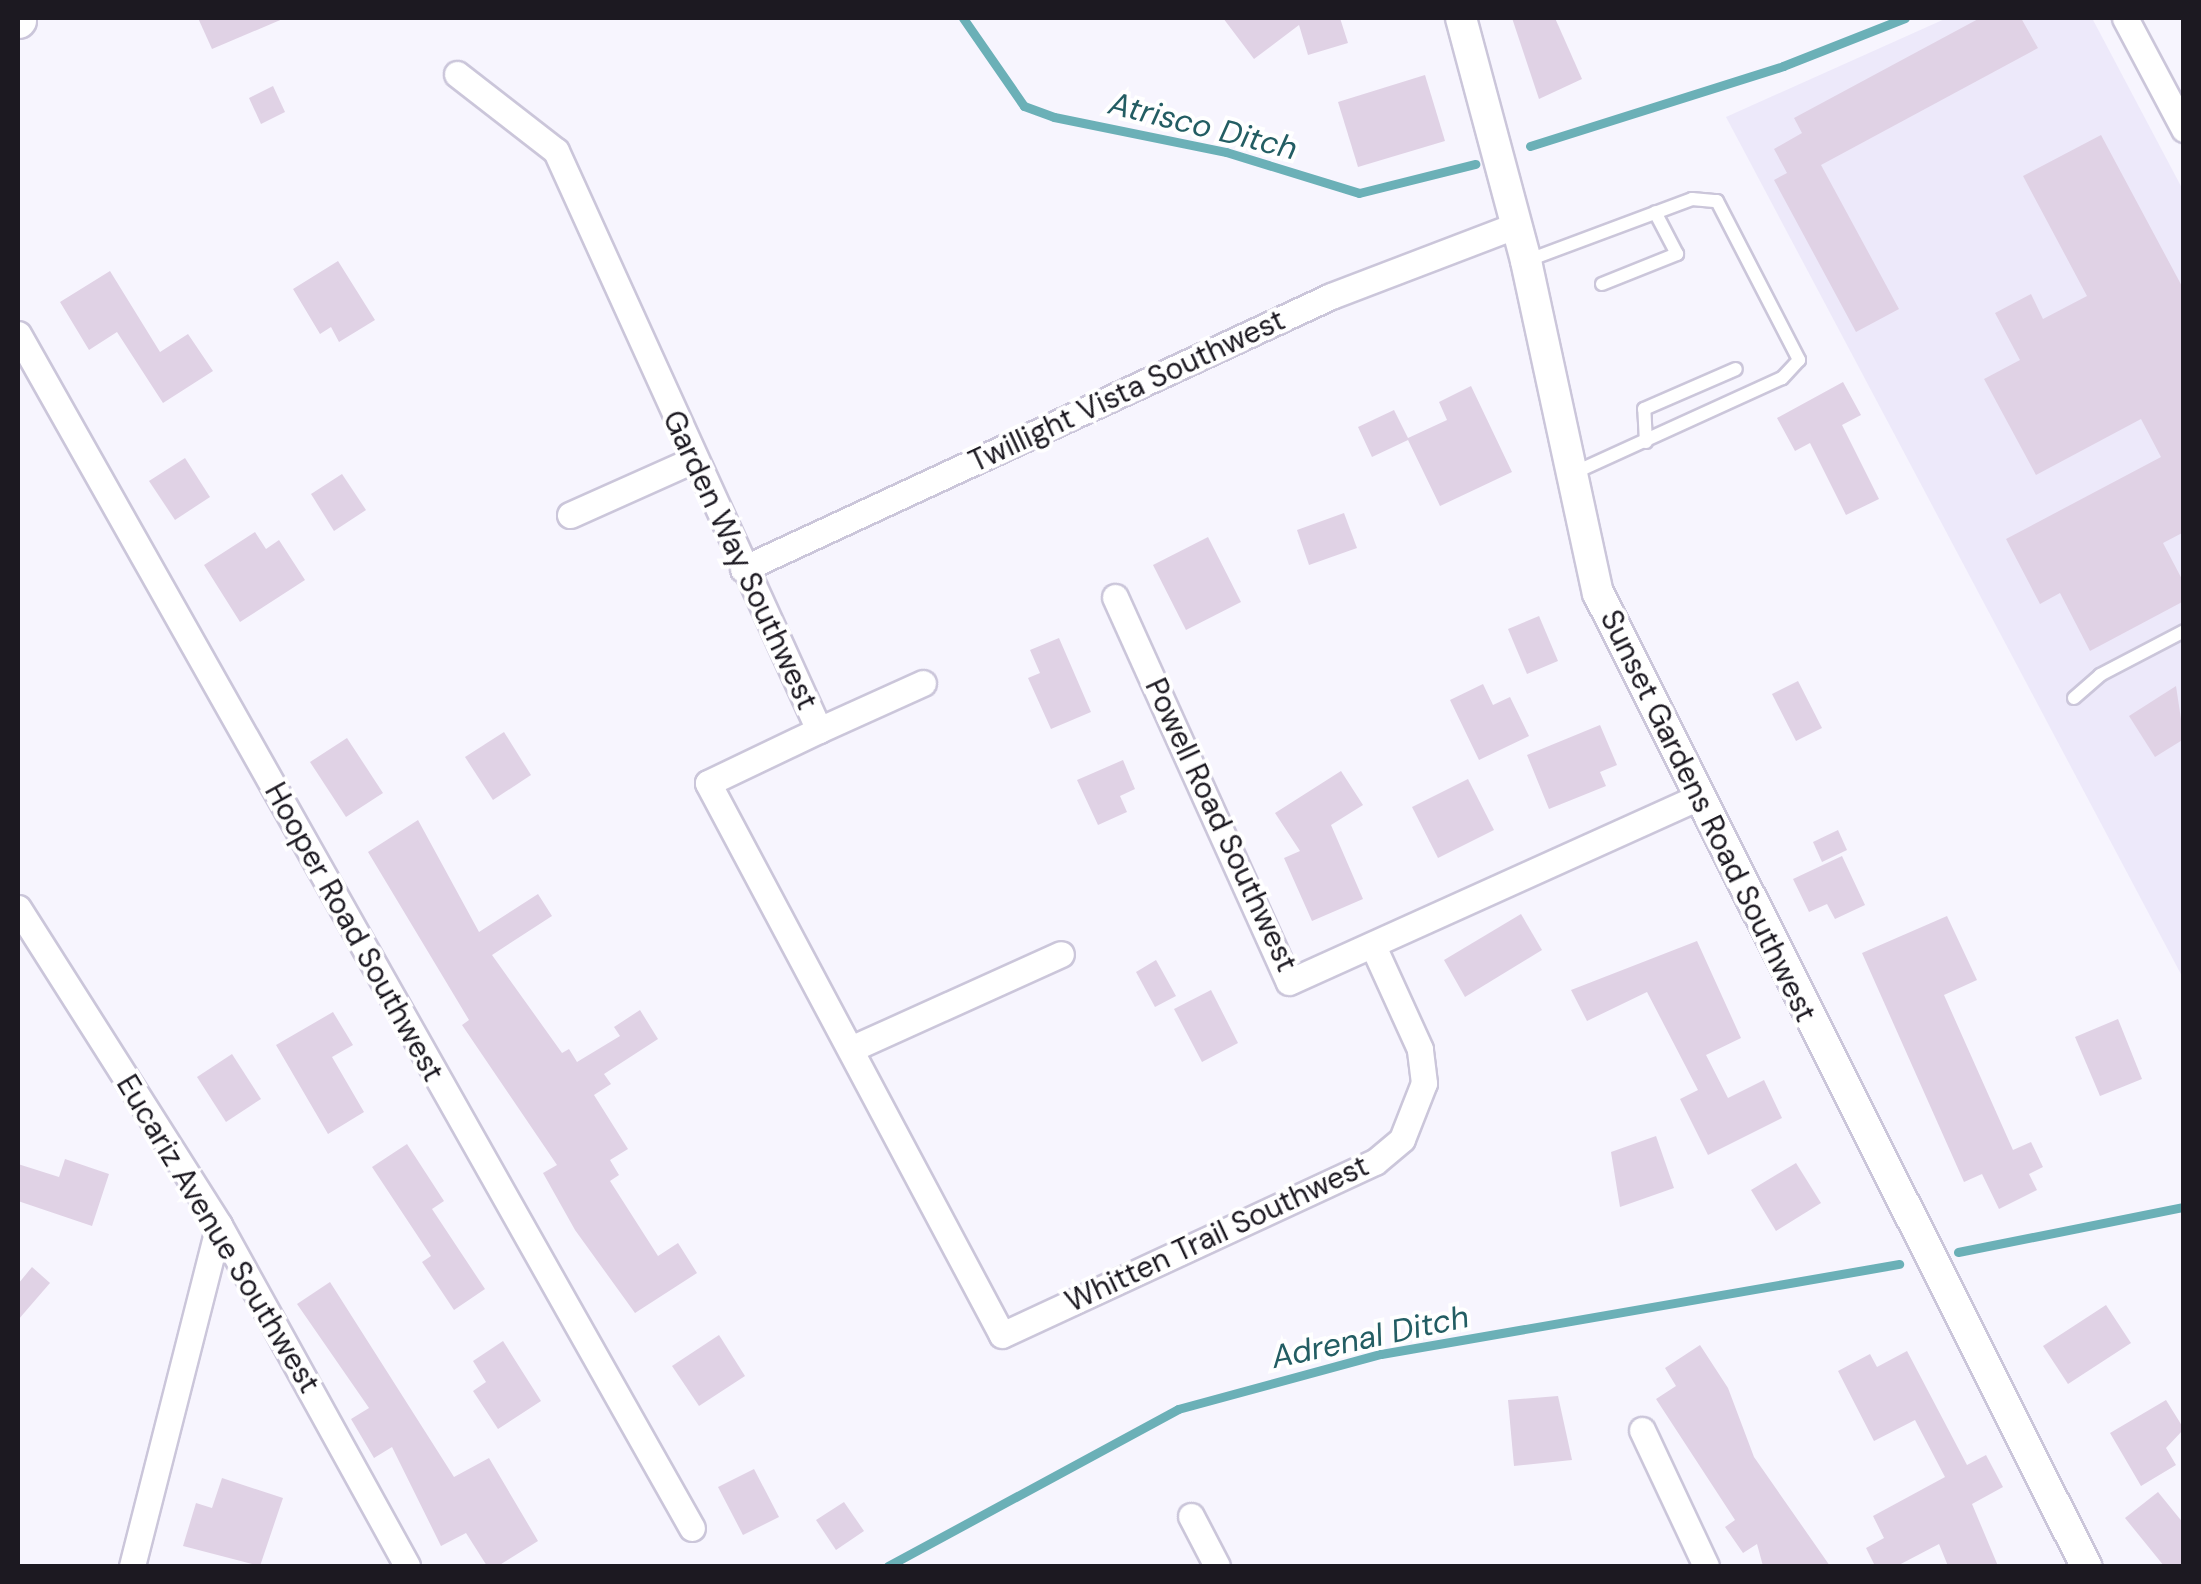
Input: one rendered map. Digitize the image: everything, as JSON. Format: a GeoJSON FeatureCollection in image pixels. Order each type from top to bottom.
{"type":"FeatureCollection","features":[{"type":"Feature","properties":{"kind":"street","name":"Sunset Gardens Road Southwest"},"geometry":{"type":"LineString","coordinates":[[1460,18],[1526,261],[1598,592],[1696,798],[2086,1566]]}},
{"type":"Feature","properties":{"kind":"street"},"geometry":{"type":"LineString","coordinates":[[2125,18],[2184,129]]}},
{"type":"Feature","properties":{"kind":"street","name":"Garden Way Southwest"},"geometry":{"type":"LineString","coordinates":[[456,74],[556,150],[693,460],[819,730],[708,783],[854,1048],[1002,1335]]}},
{"type":"Feature","properties":{"kind":"street","name":"Twillight Vista Southwest"},"geometry":{"type":"LineString","coordinates":[[743,569],[1331,296],[1515,218]]}},
{"type":"Feature","properties":{"kind":"street","name":"Hooper Road Southwest"},"geometry":{"type":"LineString","coordinates":[[18,334],[692,1528]]}},
{"type":"Feature","properties":{"kind":"street"},"geometry":{"type":"LineString","coordinates":[[570,515],[693,460]]}},
{"type":"Feature","properties":{"kind":"street","name":"Powell Road Southwest"},"geometry":{"type":"LineString","coordinates":[[1114,597],[1289,982],[1696,798]]}},
{"type":"Feature","properties":{"kind":"street"},"geometry":{"type":"LineString","coordinates":[[819,730],[923,683]]}},
{"type":"Feature","properties":{"kind":"street","name":"Eucariz Avenue Southwest"},"geometry":{"type":"LineString","coordinates":[[18,908],[219,1225],[408,1566]]}},
{"type":"Feature","properties":{"kind":"street","name":"Whitten Trail Southwest"},"geometry":{"type":"LineString","coordinates":[[1002,1335],[1376,1162],[1402,1139],[1424,1083],[1420,1049],[1373,946]]}},
{"type":"Feature","properties":{"kind":"street"},"geometry":{"type":"LineString","coordinates":[[854,1048],[1061,954]]}},
{"type":"Feature","properties":{"kind":"street"},"geometry":{"type":"LineString","coordinates":[[132,1566],[219,1225]]}},
{"type":"Feature","properties":{"kind":"street"},"geometry":{"type":"LineString","coordinates":[[1642,1430],[1706,1566]]}},
{"type":"Feature","properties":{"kind":"street"},"geometry":{"type":"LineString","coordinates":[[1191,1516],[1217,1566]]}},
{"type":"Feature","properties":{"kind":"lane"},"geometry":{"type":"LineString","coordinates":[[1526,261],[1692,199],[1717,201],[1798,360],[1782,378],[1572,474]]}},
{"type":"Feature","properties":{"kind":"lane"},"geometry":{"type":"LineString","coordinates":[[1602,284],[1677,254],[1655,212]]}},
{"type":"Feature","properties":{"kind":"lane"},"geometry":{"type":"LineString","coordinates":[[1646,442],[1644,409],[1736,368]]}},
{"type":"Feature","properties":{"kind":"lane"},"geometry":{"type":"LineString","coordinates":[[2074,698],[2100,675],[2184,631]]}},
{"type":"Feature","properties":{"kind":"shaded area"},"geometry":{"type":"Polygon","coordinates":[[[1947,18],[2092,18],[2183,190],[2183,978],[1726,117],[1947,18]]]}},
{"type":"Feature","properties":{"kind":"building"},"geometry":{"type":"Polygon","coordinates":[[[198,18],[285,18],[212,49],[198,18]]]}},
{"type":"Feature","properties":{"kind":"building"},"geometry":{"type":"Polygon","coordinates":[[[1223,18],[1340,18],[1348,43],[1308,55],[1299,25],[1254,59],[1223,18]]]}},
{"type":"Feature","properties":{"kind":"building"},"geometry":{"type":"Polygon","coordinates":[[[1512,18],[1555,18],[1582,79],[1539,99],[1512,18]]]}},
{"type":"Feature","properties":{"kind":"building"},"geometry":{"type":"Polygon","coordinates":[[[1980,18],[2021,18],[2038,48],[1821,165],[1899,309],[1856,332],[1774,180],[1787,173],[1774,149],[1802,133],[1794,118],[1980,18]]]}},
{"type":"Feature","properties":{"kind":"building"},"geometry":{"type":"Polygon","coordinates":[[[1425,75],[1445,141],[1358,167],[1338,102],[1425,75]]]}},
{"type":"Feature","properties":{"kind":"building"},"geometry":{"type":"Polygon","coordinates":[[[273,86],[285,112],[261,124],[249,98],[273,86]]]}},
{"type":"Feature","properties":{"kind":"building"},"geometry":{"type":"Polygon","coordinates":[[[2101,135],[2184,290],[2184,532],[2163,543],[2184,583],[2184,601],[2090,651],[2060,593],[2040,604],[2006,539],[2161,457],[2141,419],[2036,475],[1984,379],[2020,360],[1995,313],[2031,294],[2043,319],[2087,296],[2023,176],[2101,135]]]}},
{"type":"Feature","properties":{"kind":"building"},"geometry":{"type":"Polygon","coordinates":[[[338,261],[375,320],[339,342],[331,327],[320,334],[293,289],[338,261]]]}},
{"type":"Feature","properties":{"kind":"building"},"geometry":{"type":"Polygon","coordinates":[[[110,271],[160,352],[188,334],[213,371],[163,403],[117,332],[89,350],[60,302],[110,271]]]}},
{"type":"Feature","properties":{"kind":"building"},"geometry":{"type":"Polygon","coordinates":[[[1843,382],[1861,415],[1842,425],[1879,499],[1846,515],[1810,443],[1795,451],[1777,418],[1843,382]]]}},
{"type":"Feature","properties":{"kind":"building"},"geometry":{"type":"Polygon","coordinates":[[[1471,386],[1512,472],[1440,506],[1408,440],[1372,457],[1358,427],[1394,410],[1408,438],[1447,420],[1439,402],[1471,386]]]}},
{"type":"Feature","properties":{"kind":"building"},"geometry":{"type":"Polygon","coordinates":[[[185,458],[210,497],[175,520],[149,481],[185,458]]]}},
{"type":"Feature","properties":{"kind":"building"},"geometry":{"type":"Polygon","coordinates":[[[342,474],[366,510],[334,531],[311,494],[342,474]]]}},
{"type":"Feature","properties":{"kind":"building"},"geometry":{"type":"Polygon","coordinates":[[[1344,513],[1357,548],[1309,565],[1297,530],[1344,513]]]}},
{"type":"Feature","properties":{"kind":"building"},"geometry":{"type":"Polygon","coordinates":[[[255,532],[266,549],[279,540],[305,580],[240,622],[204,565],[255,532]]]}},
{"type":"Feature","properties":{"kind":"building"},"geometry":{"type":"Polygon","coordinates":[[[1208,537],[1241,602],[1186,630],[1153,565],[1208,537]]]}},
{"type":"Feature","properties":{"kind":"building"},"geometry":{"type":"Polygon","coordinates":[[[1539,616],[1558,661],[1527,674],[1508,629],[1539,616]]]}},
{"type":"Feature","properties":{"kind":"building"},"geometry":{"type":"Polygon","coordinates":[[[1059,638],[1091,712],[1051,729],[1028,678],[1040,673],[1030,650],[1059,638]]]}},
{"type":"Feature","properties":{"kind":"building"},"geometry":{"type":"Polygon","coordinates":[[[1798,681],[1822,728],[1796,741],[1772,694],[1798,681]]]}},
{"type":"Feature","properties":{"kind":"building"},"geometry":{"type":"Polygon","coordinates":[[[1483,684],[1493,705],[1510,697],[1529,736],[1479,760],[1450,700],[1483,684]]]}},
{"type":"Feature","properties":{"kind":"building"},"geometry":{"type":"Polygon","coordinates":[[[2176,686],[2184,739],[2155,757],[2129,716],[2176,686]]]}},
{"type":"Feature","properties":{"kind":"building"},"geometry":{"type":"Polygon","coordinates":[[[1600,725],[1617,765],[1600,772],[1606,786],[1549,809],[1527,755],[1600,725]]]}},
{"type":"Feature","properties":{"kind":"building"},"geometry":{"type":"Polygon","coordinates":[[[504,732],[531,775],[493,800],[465,757],[504,732]]]}},
{"type":"Feature","properties":{"kind":"building"},"geometry":{"type":"Polygon","coordinates":[[[347,738],[383,793],[346,817],[310,762],[347,738]]]}},
{"type":"Feature","properties":{"kind":"building"},"geometry":{"type":"Polygon","coordinates":[[[1123,760],[1135,789],[1120,796],[1127,812],[1098,825],[1077,780],[1123,760]]]}},
{"type":"Feature","properties":{"kind":"building"},"geometry":{"type":"Polygon","coordinates":[[[1341,771],[1363,805],[1331,825],[1363,899],[1312,921],[1284,858],[1300,851],[1275,813],[1341,771]]]}},
{"type":"Feature","properties":{"kind":"building"},"geometry":{"type":"Polygon","coordinates":[[[1468,779],[1494,830],[1438,858],[1412,807],[1468,779]]]}},
{"type":"Feature","properties":{"kind":"building"},"geometry":{"type":"Polygon","coordinates":[[[418,820],[479,932],[538,894],[552,916],[492,955],[562,1053],[569,1049],[577,1062],[620,1036],[614,1027],[640,1010],[658,1039],[604,1074],[611,1084],[594,1095],[628,1149],[610,1160],[619,1175],[610,1181],[658,1256],[678,1243],[697,1273],[635,1313],[575,1230],[543,1173],[557,1165],[462,1025],[469,1020],[368,852],[418,820]]]}},
{"type":"Feature","properties":{"kind":"building"},"geometry":{"type":"Polygon","coordinates":[[[1838,830],[1847,850],[1822,862],[1813,842],[1838,830]]]}},
{"type":"Feature","properties":{"kind":"building"},"geometry":{"type":"Polygon","coordinates":[[[1842,856],[1865,905],[1835,919],[1827,904],[1809,912],[1793,879],[1842,856]]]}},
{"type":"Feature","properties":{"kind":"building"},"geometry":{"type":"Polygon","coordinates":[[[1521,914],[1542,950],[1465,997],[1444,960],[1521,914]]]}},
{"type":"Feature","properties":{"kind":"building"},"geometry":{"type":"Polygon","coordinates":[[[1947,916],[1977,980],[1944,995],[2013,1150],[2031,1142],[2043,1167],[2029,1174],[2037,1190],[1999,1209],[1982,1174],[1964,1182],[1862,953],[1947,916]]]}},
{"type":"Feature","properties":{"kind":"building"},"geometry":{"type":"Polygon","coordinates":[[[1697,941],[1741,1038],[1706,1055],[1728,1098],[1764,1080],[1782,1118],[1708,1155],[1680,1099],[1698,1090],[1647,992],[1587,1021],[1571,990],[1697,941]]]}},
{"type":"Feature","properties":{"kind":"building"},"geometry":{"type":"Polygon","coordinates":[[[1156,960],[1176,996],[1155,1007],[1136,972],[1156,960]]]}},
{"type":"Feature","properties":{"kind":"building"},"geometry":{"type":"Polygon","coordinates":[[[1211,990],[1238,1043],[1202,1062],[1174,1009],[1211,990]]]}},
{"type":"Feature","properties":{"kind":"building"},"geometry":{"type":"Polygon","coordinates":[[[333,1012],[353,1045],[332,1057],[364,1112],[328,1134],[276,1045],[333,1012]]]}},
{"type":"Feature","properties":{"kind":"building"},"geometry":{"type":"Polygon","coordinates":[[[2118,1019],[2142,1079],[2100,1096],[2075,1037],[2118,1019]]]}},
{"type":"Feature","properties":{"kind":"building"},"geometry":{"type":"Polygon","coordinates":[[[232,1054],[261,1099],[226,1122],[197,1077],[232,1054]]]}},
{"type":"Feature","properties":{"kind":"building"},"geometry":{"type":"Polygon","coordinates":[[[1656,1136],[1674,1188],[1620,1207],[1611,1152],[1656,1136]]]}},
{"type":"Feature","properties":{"kind":"building"},"geometry":{"type":"Polygon","coordinates":[[[407,1144],[444,1201],[432,1209],[485,1289],[454,1310],[422,1262],[431,1256],[372,1167],[407,1144]]]}},
{"type":"Feature","properties":{"kind":"building"},"geometry":{"type":"Polygon","coordinates":[[[65,1159],[109,1174],[92,1226],[18,1201],[18,1164],[59,1177],[65,1159]]]}},
{"type":"Feature","properties":{"kind":"building"},"geometry":{"type":"Polygon","coordinates":[[[1796,1163],[1821,1203],[1776,1231],[1751,1190],[1796,1163]]]}},
{"type":"Feature","properties":{"kind":"building"},"geometry":{"type":"Polygon","coordinates":[[[32,1267],[50,1283],[18,1320],[18,1284],[32,1267]]]}},
{"type":"Feature","properties":{"kind":"building"},"geometry":{"type":"Polygon","coordinates":[[[330,1282],[454,1477],[489,1458],[538,1541],[498,1566],[487,1566],[466,1533],[441,1546],[392,1447],[374,1458],[351,1419],[369,1408],[297,1304],[330,1282]]]}},
{"type":"Feature","properties":{"kind":"building"},"geometry":{"type":"Polygon","coordinates":[[[2106,1305],[2131,1343],[2068,1384],[2043,1346],[2106,1305]]]}},
{"type":"Feature","properties":{"kind":"building"},"geometry":{"type":"Polygon","coordinates":[[[719,1335],[745,1376],[699,1406],[672,1366],[719,1335]]]}},
{"type":"Feature","properties":{"kind":"building"},"geometry":{"type":"Polygon","coordinates":[[[503,1341],[541,1401],[498,1429],[473,1391],[486,1382],[473,1361],[503,1341]]]}},
{"type":"Feature","properties":{"kind":"building"},"geometry":{"type":"Polygon","coordinates":[[[1700,1345],[1728,1388],[1754,1457],[1830,1566],[1763,1566],[1757,1544],[1743,1553],[1725,1527],[1735,1520],[1656,1399],[1676,1386],[1665,1368],[1700,1345]]]}},
{"type":"Feature","properties":{"kind":"building"},"geometry":{"type":"Polygon","coordinates":[[[1907,1351],[1967,1465],[1986,1455],[2003,1487],[1972,1504],[1998,1566],[1948,1566],[1939,1544],[1897,1566],[1875,1566],[1866,1548],[1884,1538],[1873,1516],[1945,1477],[1915,1420],[1874,1441],[1838,1371],[1870,1354],[1877,1367],[1907,1351]]]}},
{"type":"Feature","properties":{"kind":"building"},"geometry":{"type":"Polygon","coordinates":[[[1558,1396],[1572,1460],[1514,1466],[1508,1400],[1558,1396]]]}},
{"type":"Feature","properties":{"kind":"building"},"geometry":{"type":"Polygon","coordinates":[[[2166,1400],[2184,1429],[2166,1448],[2176,1465],[2141,1486],[2110,1433],[2166,1400]]]}},
{"type":"Feature","properties":{"kind":"building"},"geometry":{"type":"Polygon","coordinates":[[[754,1469],[779,1517],[743,1535],[718,1487],[754,1469]]]}},
{"type":"Feature","properties":{"kind":"building"},"geometry":{"type":"Polygon","coordinates":[[[222,1478],[283,1498],[260,1566],[183,1546],[196,1503],[212,1508],[222,1478]]]}},
{"type":"Feature","properties":{"kind":"building"},"geometry":{"type":"Polygon","coordinates":[[[2158,1492],[2184,1524],[2184,1566],[2164,1566],[2125,1518],[2158,1492]]]}},
{"type":"Feature","properties":{"kind":"building"},"geometry":{"type":"Polygon","coordinates":[[[844,1502],[864,1531],[836,1550],[816,1520],[844,1502]]]}},
{"type":"Feature","properties":{"kind":"waterway","name":"Atrisco Ditch"},"geometry":{"type":"LineString","coordinates":[[963,18],[1024,106],[1054,117],[1226,152],[1359,193],[1475,164]]}},
{"type":"Feature","properties":{"kind":"waterway","name":"Atrisco Ditch"},"geometry":{"type":"LineString","coordinates":[[1530,146],[1783,66],[1905,18]]}},
{"type":"Feature","properties":{"kind":"waterway","name":"Adrenal Ditch"},"geometry":{"type":"LineString","coordinates":[[1958,1252],[2184,1207]]}},
{"type":"Feature","properties":{"kind":"waterway","name":"Adrenal Ditch"},"geometry":{"type":"LineString","coordinates":[[888,1566],[1178,1409],[1381,1354],[1899,1264]]}}]}
